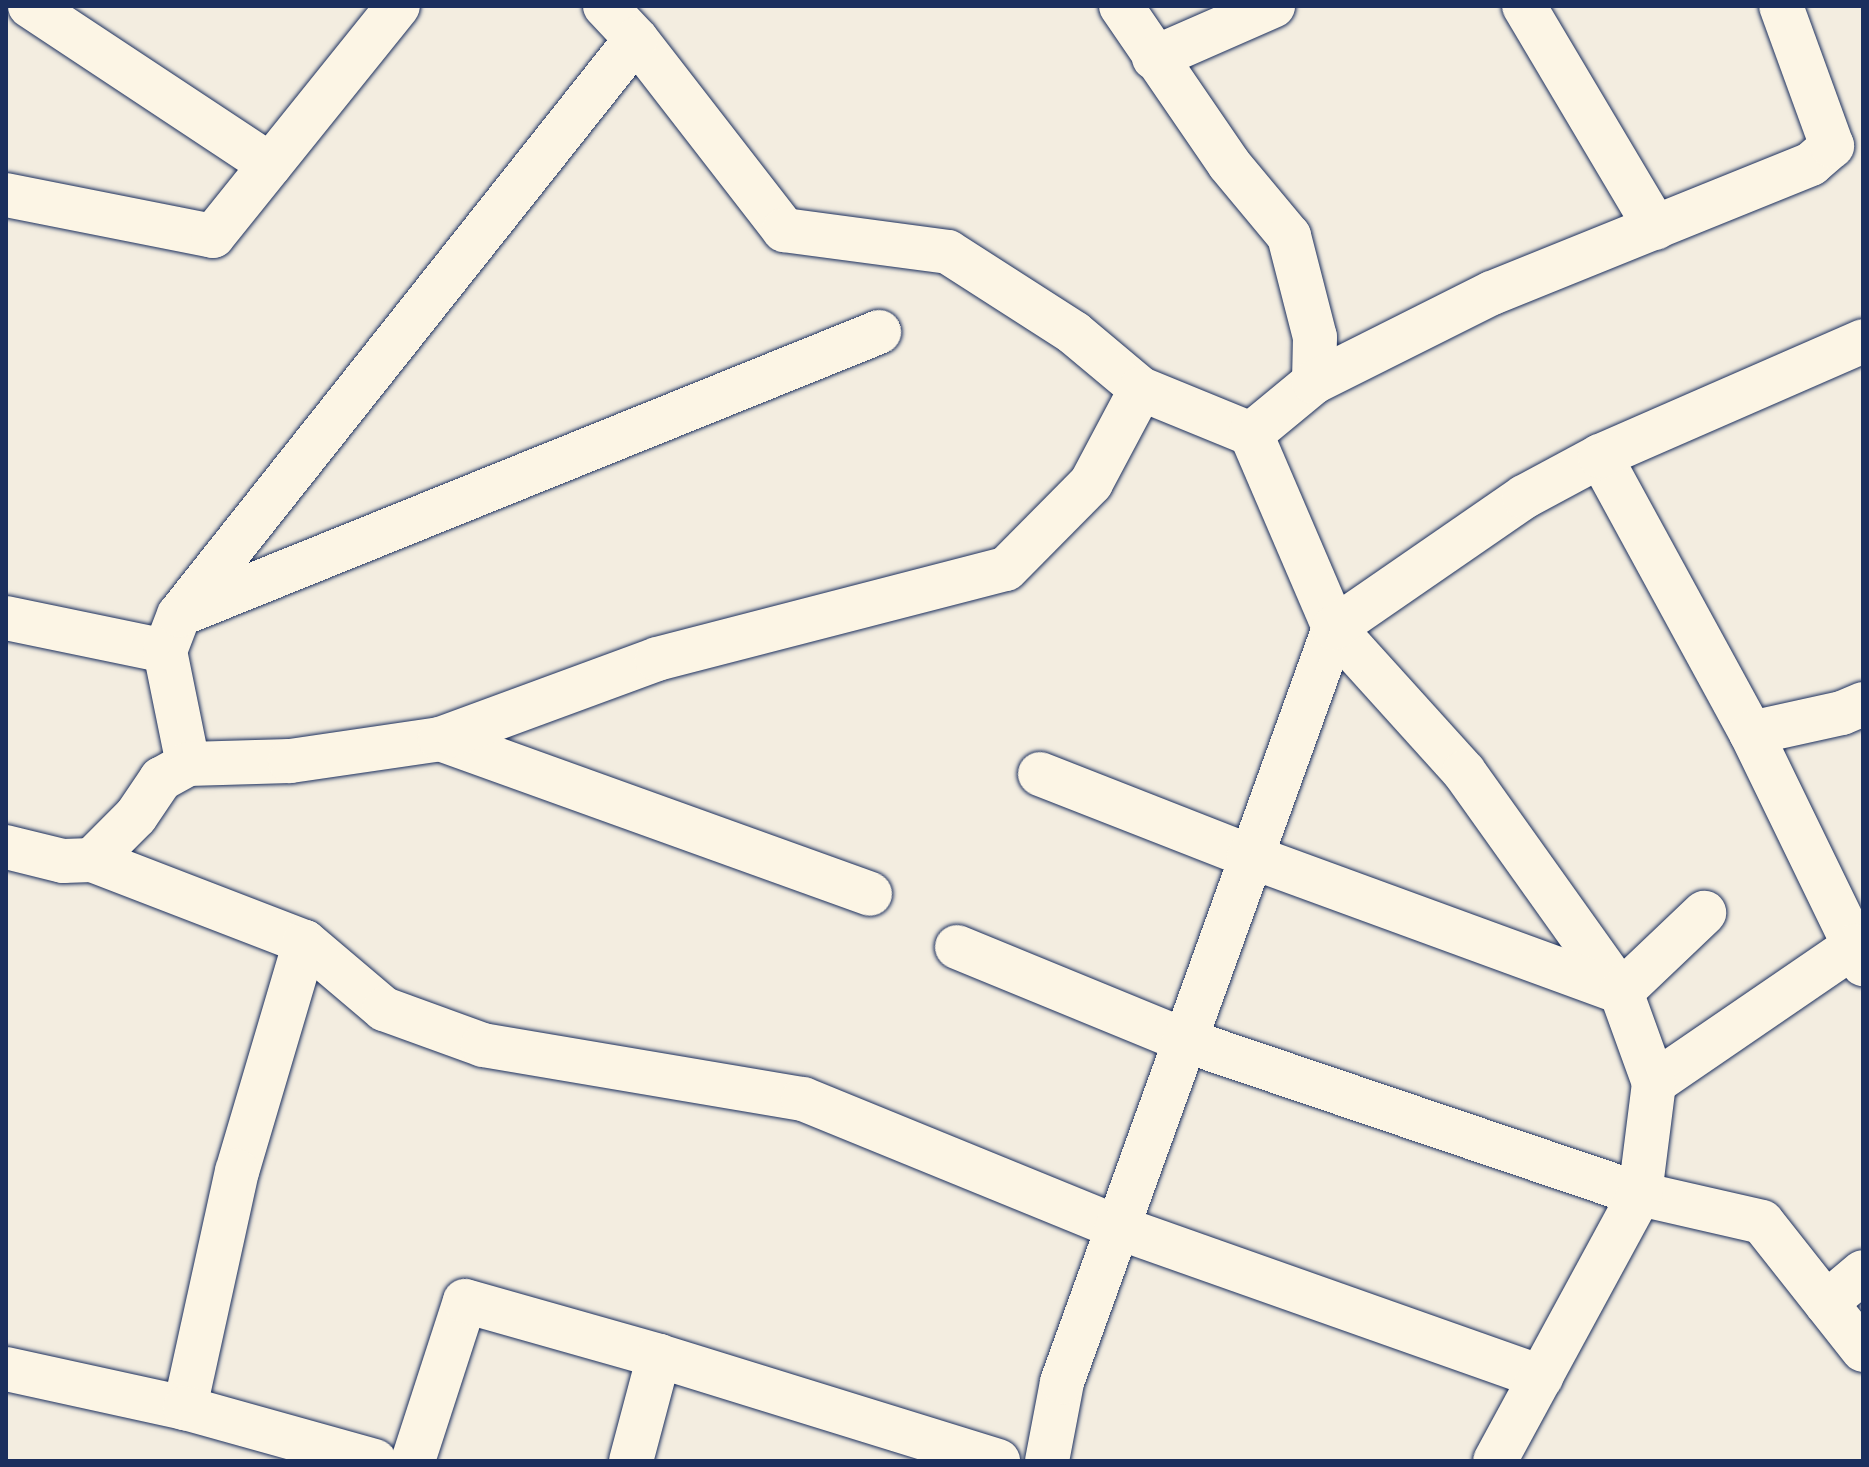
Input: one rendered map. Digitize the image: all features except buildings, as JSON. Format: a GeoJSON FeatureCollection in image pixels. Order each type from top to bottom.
{"type":"FeatureCollection","features":[{"type":"Feature","properties":{"kind":"street"},"geometry":{"type":"LineString","coordinates":[[30,6],[270,165]]}},
{"type":"Feature","properties":{"kind":"street"},"geometry":{"type":"LineString","coordinates":[[605,6],[636,39],[784,230],[948,252],[1074,333],[1141,389],[1251,434],[1334,628],[1464,772],[1621,992],[1654,1083],[1640,1194],[1495,1461]]}},
{"type":"Feature","properties":{"kind":"street"},"geometry":{"type":"LineString","coordinates":[[1121,6],[1229,164],[1289,236],[1315,337],[1314,382]]}},
{"type":"Feature","properties":{"kind":"street"},"geometry":{"type":"LineString","coordinates":[[1154,58],[1273,6]]}},
{"type":"Feature","properties":{"kind":"street"},"geometry":{"type":"LineString","coordinates":[[1524,6],[1656,228]]}},
{"type":"Feature","properties":{"kind":"street"},"geometry":{"type":"LineString","coordinates":[[1251,434],[1314,382],[1492,293],[1811,164],[1848,141],[1781,6]]}},
{"type":"Feature","properties":{"kind":"street"},"geometry":{"type":"LineString","coordinates":[[6,195],[213,236],[396,7]]}},
{"type":"Feature","properties":{"kind":"street"},"geometry":{"type":"LineString","coordinates":[[188,764],[172,633],[636,39]]}},
{"type":"Feature","properties":{"kind":"street"},"geometry":{"type":"LineString","coordinates":[[6,618],[172,633],[879,332]]}},
{"type":"Feature","properties":{"kind":"street"},"geometry":{"type":"LineString","coordinates":[[1047,1461],[1062,1382],[1249,856],[1334,628],[1524,497],[1600,456],[1863,341]]}},
{"type":"Feature","properties":{"kind":"street"},"geometry":{"type":"LineString","coordinates":[[6,878],[77,860],[136,816],[161,779],[188,764],[290,761],[440,739],[657,659],[1006,569],[1091,483],[1141,389]]}},
{"type":"Feature","properties":{"kind":"street"},"geometry":{"type":"LineString","coordinates":[[1600,456],[1751,733],[1858,955],[1654,1083]]}},
{"type":"Feature","properties":{"kind":"street"},"geometry":{"type":"LineString","coordinates":[[1751,733],[1842,713],[1863,704]]}},
{"type":"Feature","properties":{"kind":"street"},"geometry":{"type":"LineString","coordinates":[[440,739],[870,894]]}},
{"type":"Feature","properties":{"kind":"street"},"geometry":{"type":"LineString","coordinates":[[1040,774],[1249,856],[1621,992]]}},
{"type":"Feature","properties":{"kind":"street"},"geometry":{"type":"LineString","coordinates":[[6,847],[77,860],[305,942],[384,1009],[483,1045],[803,1099],[1117,1227],[1541,1377]]}},
{"type":"Feature","properties":{"kind":"street"},"geometry":{"type":"LineString","coordinates":[[1621,992],[1704,913]]}},
{"type":"Feature","properties":{"kind":"street"},"geometry":{"type":"LineString","coordinates":[[185,1408],[237,1171],[305,942]]}},
{"type":"Feature","properties":{"kind":"street"},"geometry":{"type":"LineString","coordinates":[[957,947],[1184,1040],[1640,1194],[1762,1222],[1863,1350]]}},
{"type":"Feature","properties":{"kind":"street"},"geometry":{"type":"LineString","coordinates":[[1826,1303],[1863,1272]]}},
{"type":"Feature","properties":{"kind":"street"},"geometry":{"type":"LineString","coordinates":[[413,1461],[465,1301],[659,1356],[998,1461]]}},
{"type":"Feature","properties":{"kind":"street"},"geometry":{"type":"LineString","coordinates":[[631,1461],[659,1356]]}},
{"type":"Feature","properties":{"kind":"street"},"geometry":{"type":"LineString","coordinates":[[6,1369],[185,1408],[375,1461]]}}]}
